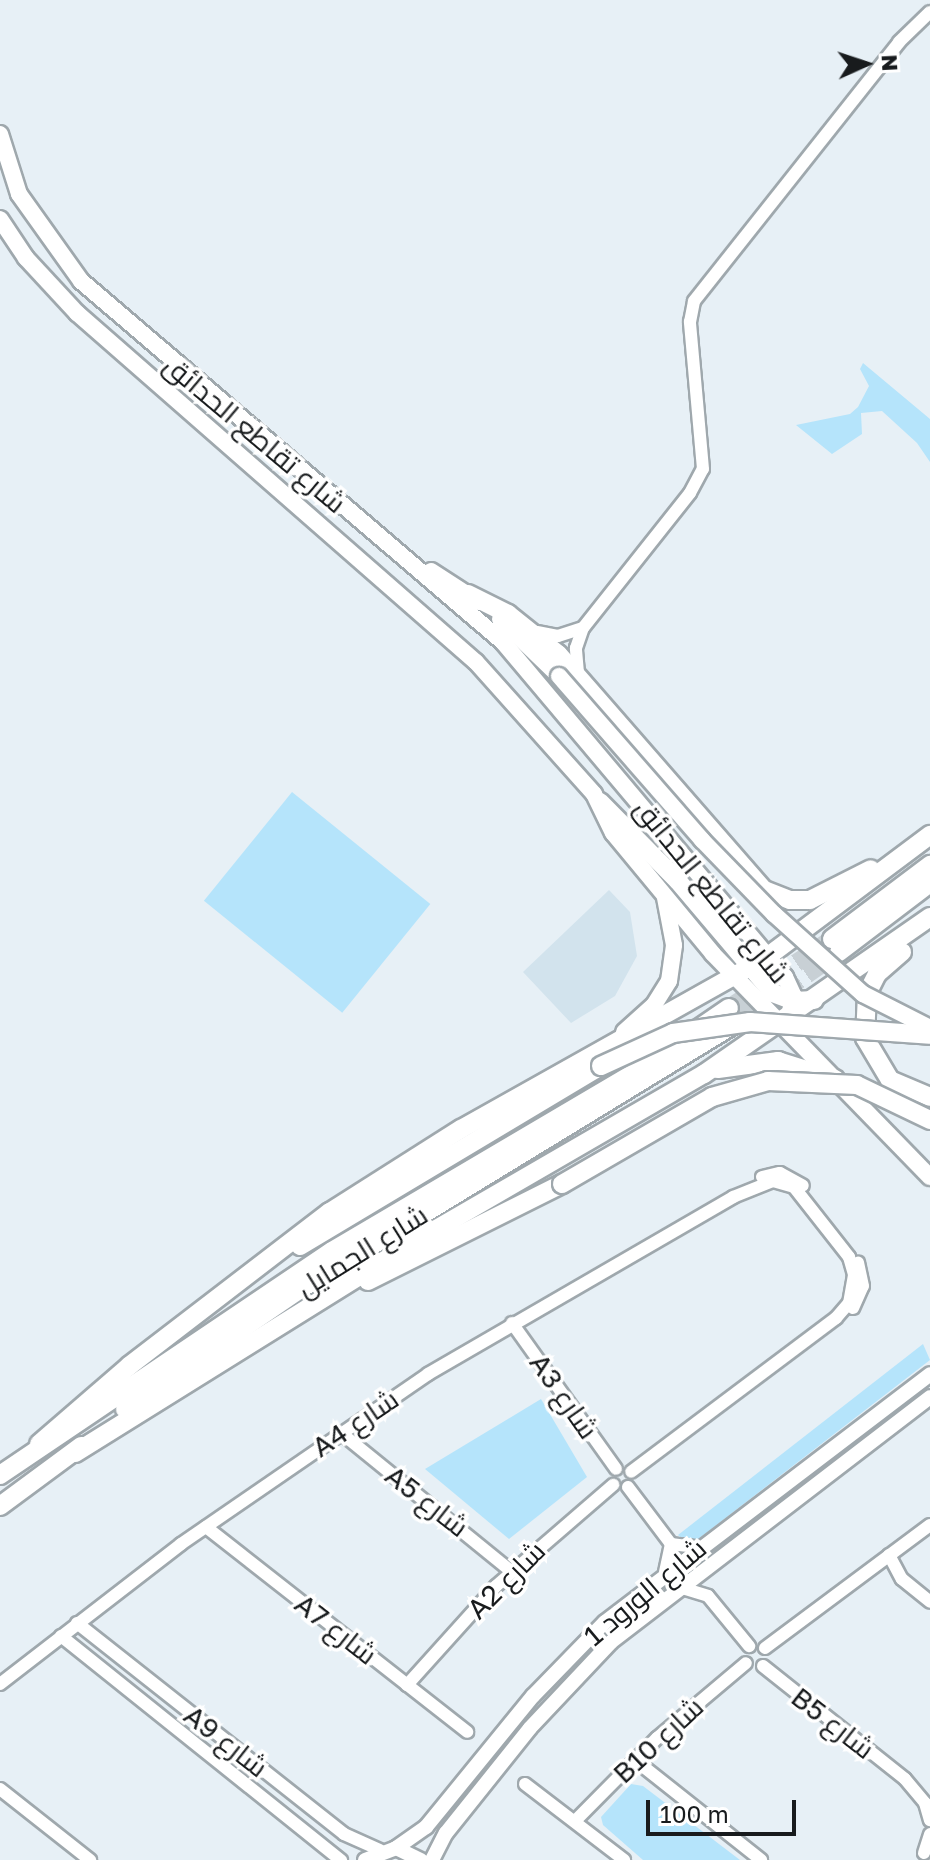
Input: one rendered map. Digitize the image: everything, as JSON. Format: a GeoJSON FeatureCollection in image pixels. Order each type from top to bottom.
{"type":"FeatureCollection","features":[{"type":"Feature","properties":{"kind":"main road","name":"شارع تقاطع الحدائق"},"geometry":{"type":"LineString","coordinates":[[0,134],[19,194],[58,253],[107,307],[516,656],[751,966],[781,1022]]}},
{"type":"Feature","properties":{"kind":"main road"},"geometry":{"type":"LineString","coordinates":[[0,165],[19,194]]}},
{"type":"Feature","properties":{"kind":"main road","name":"شارع تقاطع الحدائق"},"geometry":{"type":"LineString","coordinates":[[0,219],[26,258],[95,330],[476,662],[600,802],[613,833],[664,896],[751,966]]}},
{"type":"Feature","properties":{"kind":"main road"},"geometry":{"type":"LineString","coordinates":[[387,548],[531,630],[581,680],[690,810],[772,894],[790,900],[820,897],[860,873],[897,861]]}},
{"type":"Feature","properties":{"kind":"main road"},"geometry":{"type":"LineString","coordinates":[[468,594],[516,632],[559,676],[702,840],[774,914],[863,994],[930,1028]]}},
{"type":"Feature","properties":{"kind":"main road"},"geometry":{"type":"LineString","coordinates":[[600,802],[773,993],[794,1001],[816,999]]}},
{"type":"Feature","properties":{"kind":"main road"},"geometry":{"type":"LineString","coordinates":[[39,1444],[141,1356],[272,1260],[320,1219],[400,1166],[617,1038],[751,966],[930,835]]}},
{"type":"Feature","properties":{"kind":"main road"},"geometry":{"type":"LineString","coordinates":[[930,865],[836,946],[930,883]]}},
{"type":"Feature","properties":{"kind":"main road"},"geometry":{"type":"LineString","coordinates":[[617,1038],[654,1005],[669,981],[674,945],[664,896]]}},
{"type":"Feature","properties":{"kind":"main road"},"geometry":{"type":"LineString","coordinates":[[75,1453],[338,1290],[704,1074],[930,917]]}},
{"type":"Feature","properties":{"kind":"main road"},"geometry":{"type":"LineString","coordinates":[[930,917],[915,940],[877,974],[863,1016],[875,1060],[890,1080],[930,1097]]}},
{"type":"Feature","properties":{"kind":"main road","name":"شارع تقاطع الحدائق"},"geometry":{"type":"LineString","coordinates":[[781,1022],[794,1001]]}},
{"type":"Feature","properties":{"kind":"main road","name":"شارع الجمايل"},"geometry":{"type":"LineString","coordinates":[[0,1475],[39,1444],[106,1405],[332,1251],[734,1014],[302,1288],[151,1390],[75,1453],[0,1506]]}},
{"type":"Feature","properties":{"kind":"main road"},"geometry":{"type":"LineString","coordinates":[[781,1022],[930,1177]]}},
{"type":"Feature","properties":{"kind":"main road"},"geometry":{"type":"LineString","coordinates":[[272,1260],[601,1066],[673,1033],[737,1023],[930,1035]]}},
{"type":"Feature","properties":{"kind":"main road"},"geometry":{"type":"LineString","coordinates":[[704,1074],[732,1064],[778,1061],[835,1079]]}},
{"type":"Feature","properties":{"kind":"main road"},"geometry":{"type":"LineString","coordinates":[[338,1290],[387,1273],[562,1184],[712,1097],[768,1081],[857,1085],[930,1120]]}},
{"type":"Feature","properties":{"kind":"street"},"geometry":{"type":"LineString","coordinates":[[581,680],[575,659],[583,628],[690,493],[703,469],[690,322],[698,294],[899,42],[930,12]]}},
{"type":"Feature","properties":{"kind":"street"},"geometry":{"type":"LineString","coordinates":[[531,630],[558,636],[583,628]]}},
{"type":"Feature","properties":{"kind":"street","name":"A4 شارع"},"geometry":{"type":"LineString","coordinates":[[0,1684],[206,1527],[341,1433],[512,1323],[770,1174],[790,1176],[811,1197],[843,1249],[857,1261],[863,1286],[857,1303],[631,1472]]}},
{"type":"Feature","properties":{"kind":"street","name":"A3 شارع"},"geometry":{"type":"LineString","coordinates":[[512,1323],[616,1469]]}},
{"type":"Feature","properties":{"kind":"street","name":"شارع الورود 1"},"geometry":{"type":"LineString","coordinates":[[365,1860],[426,1827],[550,1677],[665,1572],[930,1374]]}},
{"type":"Feature","properties":{"kind":"street","name":"شارع الورود 1"},"geometry":{"type":"LineString","coordinates":[[432,1860],[446,1833],[546,1709],[611,1642],[930,1397]]}},
{"type":"Feature","properties":{"kind":"street","name":"A5 شارع"},"geometry":{"type":"LineString","coordinates":[[341,1433],[511,1571]]}},
{"type":"Feature","properties":{"kind":"street"},"geometry":{"type":"LineString","coordinates":[[628,1487],[631,1472],[616,1469],[613,1485],[628,1487],[671,1544],[697,1547]]}},
{"type":"Feature","properties":{"kind":"street","name":"A2 شارع"},"geometry":{"type":"LineString","coordinates":[[407,1685],[511,1571],[613,1485]]}},
{"type":"Feature","properties":{"kind":"street"},"geometry":{"type":"LineString","coordinates":[[679,1587],[708,1596],[749,1646],[765,1648],[930,1525]]}},
{"type":"Feature","properties":{"kind":"street","name":"A7 شارع"},"geometry":{"type":"LineString","coordinates":[[206,1527],[467,1732]]}},
{"type":"Feature","properties":{"kind":"street"},"geometry":{"type":"LineString","coordinates":[[665,1572],[671,1544]]}},
{"type":"Feature","properties":{"kind":"street"},"geometry":{"type":"LineString","coordinates":[[889,1555],[902,1579],[930,1602]]}},
{"type":"Feature","properties":{"kind":"street"},"geometry":{"type":"LineString","coordinates":[[707,1566],[708,1596]]}},
{"type":"Feature","properties":{"kind":"street","name":"A9 شارع"},"geometry":{"type":"LineString","coordinates":[[77,1623],[344,1834],[388,1849]]}},
{"type":"Feature","properties":{"kind":"street","name":"A9 شارع"},"geometry":{"type":"LineString","coordinates":[[61,1636],[341,1860]]}},
{"type":"Feature","properties":{"kind":"street"},"geometry":{"type":"LineString","coordinates":[[749,1646],[746,1663],[763,1666],[765,1648]]}},
{"type":"Feature","properties":{"kind":"street","name":"B10 شارع"},"geometry":{"type":"LineString","coordinates":[[575,1821],[635,1760],[746,1663]]}},
{"type":"Feature","properties":{"kind":"street","name":"B5 شارع"},"geometry":{"type":"LineString","coordinates":[[763,1666],[930,1800]]}},
{"type":"Feature","properties":{"kind":"street"},"geometry":{"type":"LineString","coordinates":[[635,1760],[761,1860]]}},
{"type":"Feature","properties":{"kind":"street"},"geometry":{"type":"LineString","coordinates":[[905,1779],[925,1803],[930,1820]]}},
{"type":"Feature","properties":{"kind":"street"},"geometry":{"type":"LineString","coordinates":[[525,1784],[624,1860]]}},
{"type":"Feature","properties":{"kind":"street"},"geometry":{"type":"LineString","coordinates":[[0,1789],[90,1860]]}},
{"type":"Feature","properties":{"kind":"street"},"geometry":{"type":"LineString","coordinates":[[924,1854],[930,1834]]}},
{"type":"Feature","properties":{"kind":"street"},"geometry":{"type":"LineString","coordinates":[[388,1849],[421,1860]]}},
{"type":"Feature","properties":{"kind":"shaded area"},"geometry":{"type":"Polygon","coordinates":[[[863,363],[930,419],[930,462],[917,443],[882,411],[861,413],[862,434],[832,454],[796,425],[850,414],[858,407],[869,386],[860,369],[863,363]]]}},
{"type":"Feature","properties":{"kind":"shaded area"},"geometry":{"type":"Polygon","coordinates":[[[292,792],[430,904],[342,1013],[204,901],[292,792]]]}},
{"type":"Feature","properties":{"kind":"shaded area"},"geometry":{"type":"Polygon","coordinates":[[[609,890],[630,912],[637,956],[615,996],[571,1023],[523,972],[609,890]]]}},
{"type":"Feature","properties":{"kind":"shaded area"},"geometry":{"type":"Polygon","coordinates":[[[923,1344],[930,1360],[697,1540],[687,1543],[678,1535],[923,1344]]]}},
{"type":"Feature","properties":{"kind":"shaded area"},"geometry":{"type":"Polygon","coordinates":[[[541,1399],[587,1477],[509,1539],[425,1469],[541,1399]]]}},
{"type":"Feature","properties":{"kind":"shaded area"},"geometry":{"type":"Polygon","coordinates":[[[631,1784],[643,1786],[740,1860],[643,1860],[603,1825],[601,1817],[631,1784]]]}},
{"type":"Feature","properties":{"kind":"tunnel"},"geometry":{"type":"LineString","coordinates":[[729,1008],[832,939]]}},
{"type":"Feature","properties":{"kind":"tunnel"},"geometry":{"type":"LineString","coordinates":[[740,1021],[839,952]]}}]}
